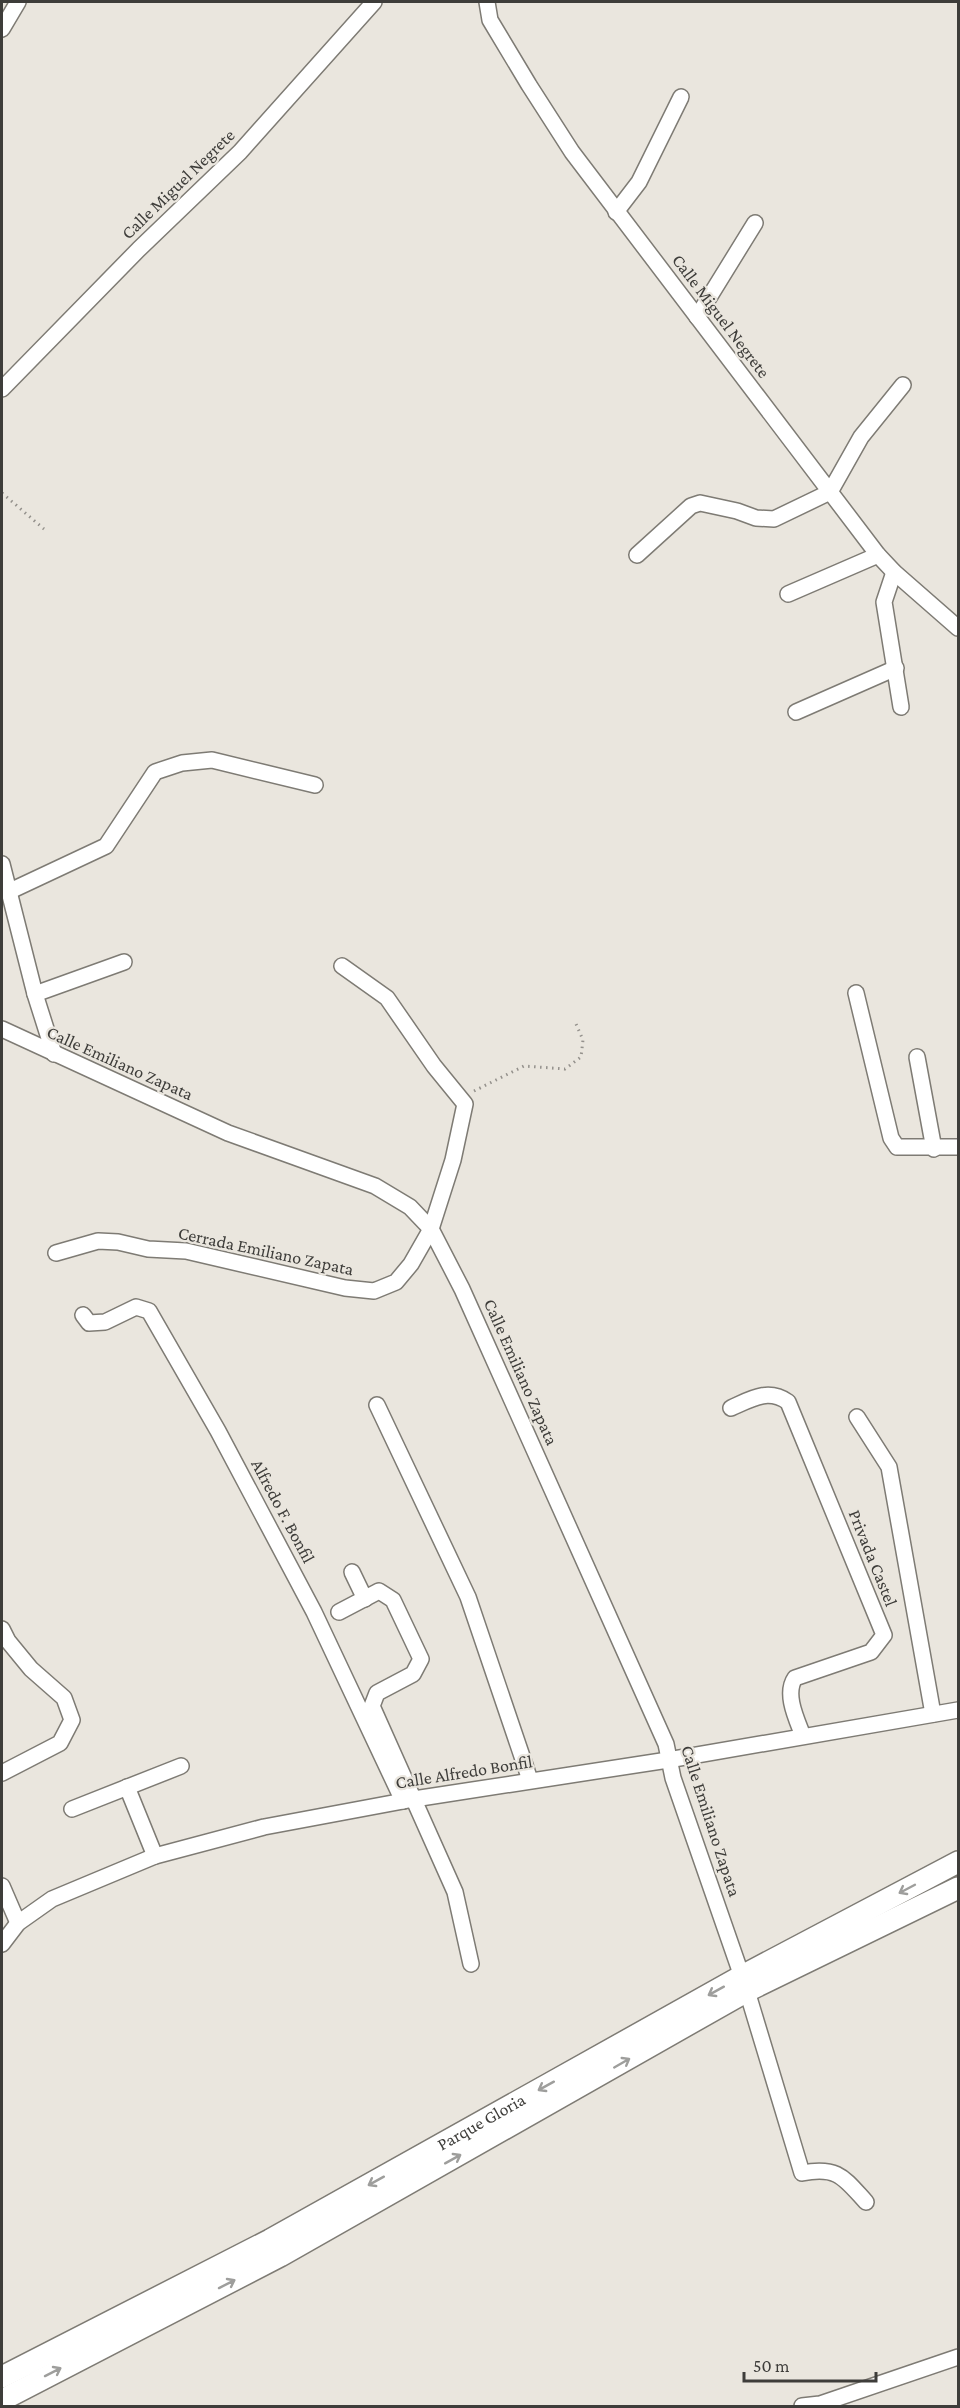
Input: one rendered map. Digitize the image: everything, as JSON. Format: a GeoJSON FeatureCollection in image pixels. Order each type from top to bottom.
{"type":"FeatureCollection","features":[{"type":"Feature","properties":{"kind":"main road","name":"Parque Gloria"},"geometry":{"type":"LineString","coordinates":[[2,2400],[745,1984],[958,1862]]}},
{"type":"Feature","properties":{"kind":"main road"},"geometry":{"type":"LineString","coordinates":[[936,1873],[953,1891]]}},
{"type":"Feature","properties":{"kind":"main road","name":"Parque Gloria"},"geometry":{"type":"LineString","coordinates":[[745,1984],[953,1891]]}},
{"type":"Feature","properties":{"kind":"main road","name":"Parque Gloria"},"geometry":{"type":"LineString","coordinates":[[2,2378],[275,2248]]}},
{"type":"Feature","properties":{"kind":"street"},"geometry":{"type":"LineString","coordinates":[[2,29],[18,2]]}},
{"type":"Feature","properties":{"kind":"street","name":"Calle Miguel Negrete"},"geometry":{"type":"LineString","coordinates":[[2,389],[139,249],[240,152],[374,2]]}},
{"type":"Feature","properties":{"kind":"street","name":"Calle Miguel Negrete"},"geometry":{"type":"LineString","coordinates":[[487,2],[490,20],[529,85],[572,152],[616,212],[878,555],[958,628]]}},
{"type":"Feature","properties":{"kind":"street"},"geometry":{"type":"LineString","coordinates":[[616,212],[639,182],[681,97]]}},
{"type":"Feature","properties":{"kind":"street"},"geometry":{"type":"LineString","coordinates":[[698,317],[755,223]]}},
{"type":"Feature","properties":{"kind":"street"},"geometry":{"type":"LineString","coordinates":[[637,555],[691,506],[700,503],[737,511],[756,518],[774,519],[830,492],[861,437],[903,385]]}},
{"type":"Feature","properties":{"kind":"street"},"geometry":{"type":"LineString","coordinates":[[788,594],[878,555]]}},
{"type":"Feature","properties":{"kind":"street"},"geometry":{"type":"LineString","coordinates":[[894,572],[884,602],[901,707]]}},
{"type":"Feature","properties":{"kind":"street"},"geometry":{"type":"LineString","coordinates":[[796,712],[896,668]]}},
{"type":"Feature","properties":{"kind":"street"},"geometry":{"type":"LineString","coordinates":[[8,892],[106,846],[155,772],[182,763],[212,760],[315,784]]}},
{"type":"Feature","properties":{"kind":"street"},"geometry":{"type":"LineString","coordinates":[[2,864],[35,994],[54,1054]]}},
{"type":"Feature","properties":{"kind":"street"},"geometry":{"type":"LineString","coordinates":[[35,994],[124,962]]}},
{"type":"Feature","properties":{"kind":"street"},"geometry":{"type":"LineString","coordinates":[[342,966],[387,998],[434,1066],[465,1104]]}},
{"type":"Feature","properties":{"kind":"street"},"geometry":{"type":"LineString","coordinates":[[856,993],[891,1138],[897,1148],[958,1147]]}},
{"type":"Feature","properties":{"kind":"street","name":"Calle Emiliano Zapata"},"geometry":{"type":"LineString","coordinates":[[2,1029],[228,1133],[375,1186],[410,1207],[431,1229],[462,1289],[666,1744],[668,1760],[745,1984],[802,2173],[818,2170],[841,2175],[866,2202]]}},
{"type":"Feature","properties":{"kind":"street"},"geometry":{"type":"LineString","coordinates":[[917,1057],[934,1149]]}},
{"type":"Feature","properties":{"kind":"street","name":"Cerrada Emiliano Zapata"},"geometry":{"type":"LineString","coordinates":[[56,1253],[98,1241],[118,1242],[148,1249],[186,1251],[345,1288],[374,1291],[396,1282],[411,1264],[431,1229],[453,1160],[465,1104]]}},
{"type":"Feature","properties":{"kind":"street","name":"Alfredo F. Bonfil"},"geometry":{"type":"LineString","coordinates":[[83,1315],[89,1323],[105,1322],[136,1307],[149,1311],[218,1431],[309,1602],[408,1800]]}},
{"type":"Feature","properties":{"kind":"street","name":"Privada Castel"},"geometry":{"type":"LineString","coordinates":[[731,1408],[763,1394],[778,1396],[788,1402],[884,1635],[871,1652],[795,1677],[792,1682],[791,1701],[803,1736]]}},
{"type":"Feature","properties":{"kind":"street"},"geometry":{"type":"LineString","coordinates":[[377,1405],[468,1597],[530,1780]]}},
{"type":"Feature","properties":{"kind":"street","name":"Privada Castel"},"geometry":{"type":"LineString","coordinates":[[857,1417],[889,1467],[933,1714]]}},
{"type":"Feature","properties":{"kind":"street"},"geometry":{"type":"LineString","coordinates":[[352,1572],[364,1599]]}},
{"type":"Feature","properties":{"kind":"street"},"geometry":{"type":"LineString","coordinates":[[339,1612],[379,1591],[393,1600],[421,1659],[413,1674],[377,1693],[372,1706],[408,1800],[455,1892],[471,1964]]}},
{"type":"Feature","properties":{"kind":"street"},"geometry":{"type":"LineString","coordinates":[[2,1629],[8,1641],[31,1669],[64,1698],[72,1720],[60,1743],[2,1773]]}},
{"type":"Feature","properties":{"kind":"street","name":"Calle Alfredo Bonfil"},"geometry":{"type":"LineString","coordinates":[[2,1944],[18,1923],[52,1899],[155,1856],[264,1827],[408,1800],[668,1760],[958,1710]]}},
{"type":"Feature","properties":{"kind":"street"},"geometry":{"type":"LineString","coordinates":[[72,1809],[181,1766]]}},
{"type":"Feature","properties":{"kind":"street"},"geometry":{"type":"LineString","coordinates":[[127,1787],[155,1856]]}},
{"type":"Feature","properties":{"kind":"street"},"geometry":{"type":"LineString","coordinates":[[2,1886],[18,1923]]}},
{"type":"Feature","properties":{"kind":"street"},"geometry":{"type":"LineString","coordinates":[[802,2406],[820,2405],[958,2357]]}},
{"type":"Feature","properties":{"kind":"path"},"geometry":{"type":"LineString","coordinates":[[2,493],[44,529]]}},
{"type":"Feature","properties":{"kind":"path"},"geometry":{"type":"LineString","coordinates":[[465,1104],[468,1095],[477,1089],[524,1066],[565,1069],[581,1057],[583,1040],[576,1024]]}}]}
